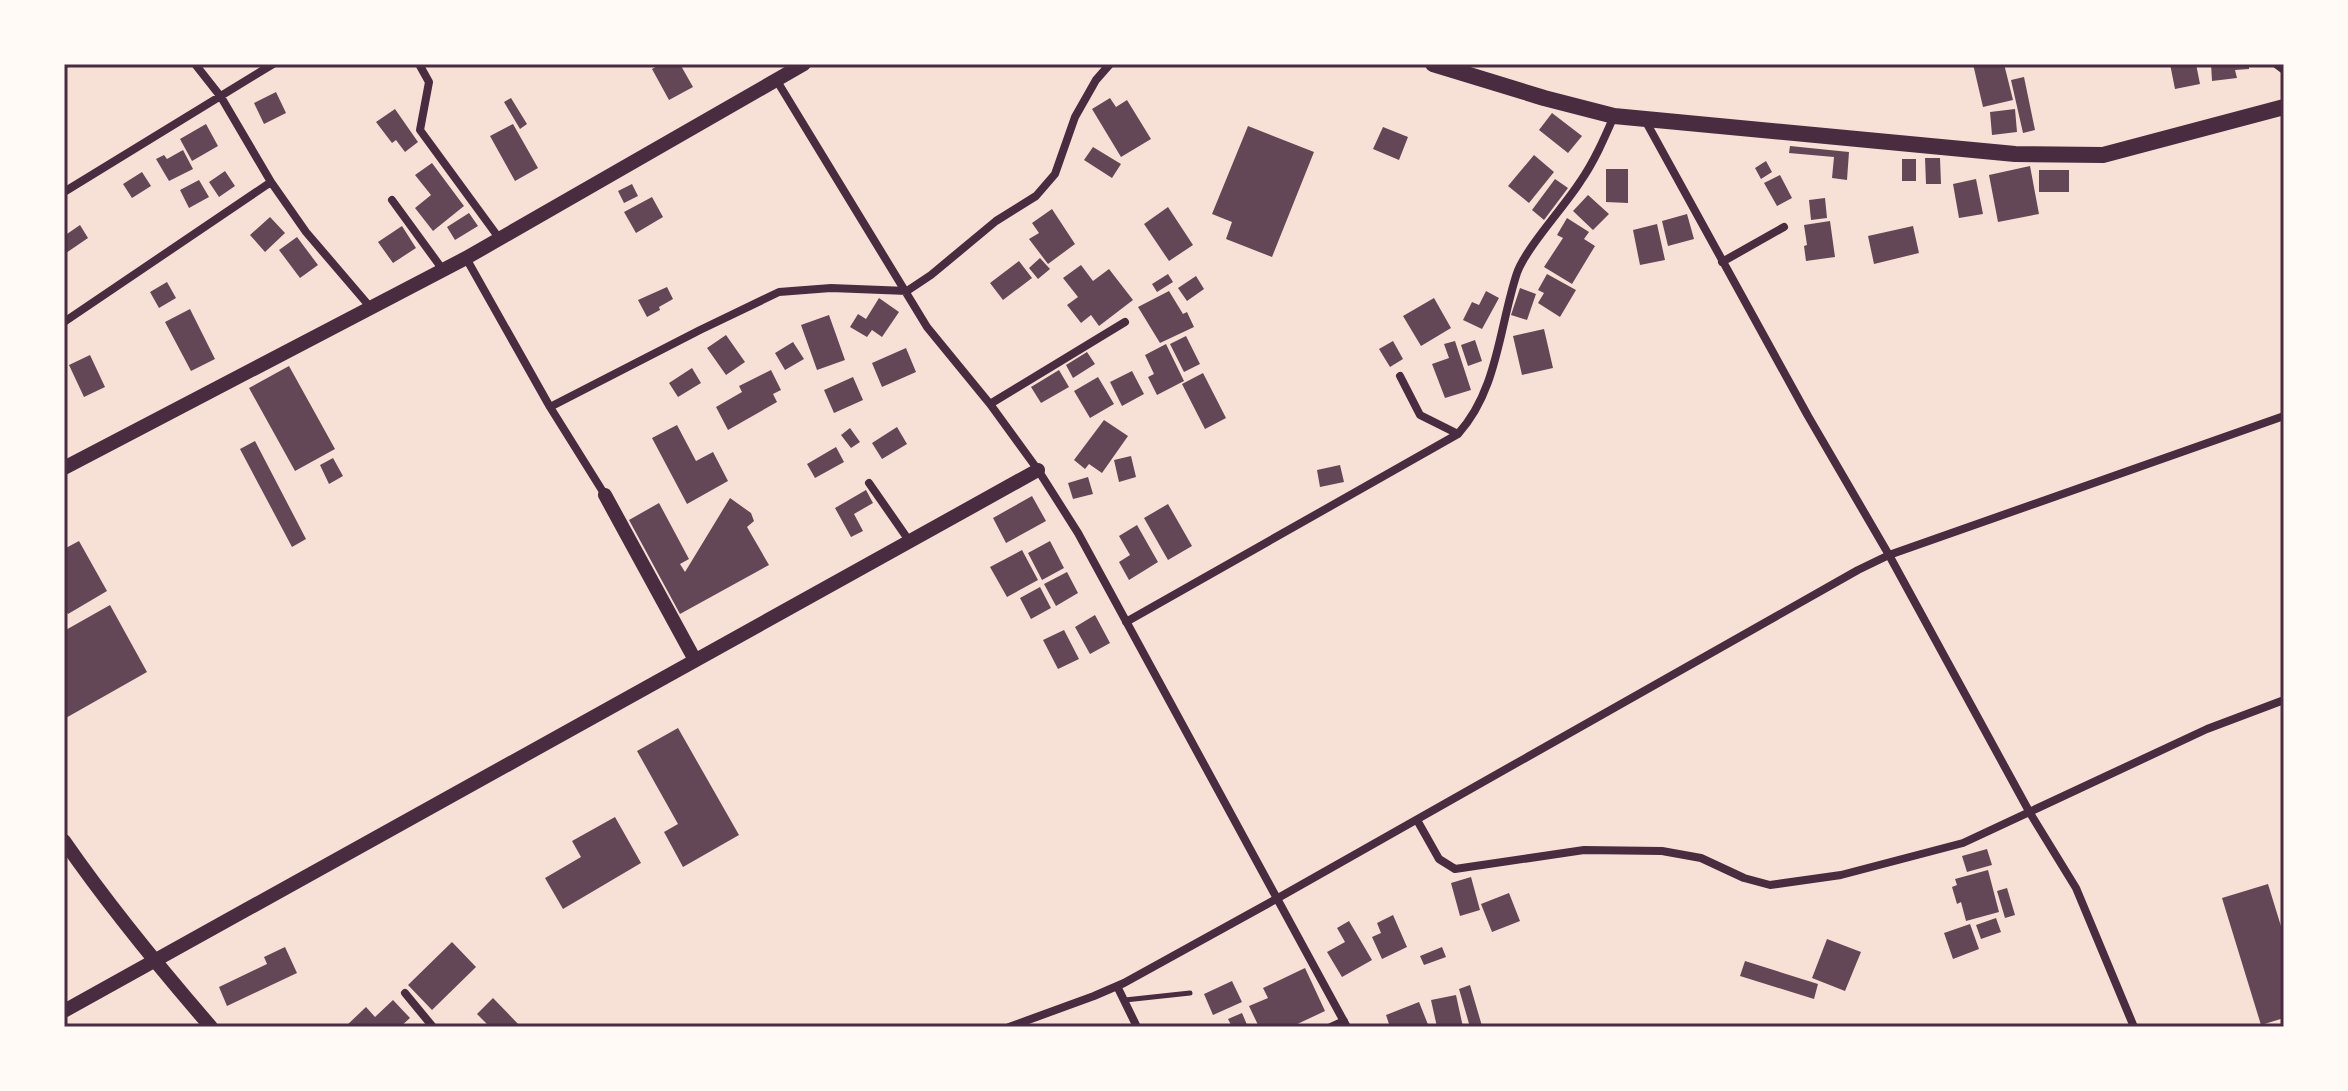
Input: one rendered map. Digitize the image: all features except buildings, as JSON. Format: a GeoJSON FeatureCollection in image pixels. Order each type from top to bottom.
{"type":"FeatureCollection","features":[{"type":"Feature","properties":{"kind":"main road"},"geometry":{"type":"LineString","coordinates":[[1433,64],[1614,116],[2015,154],[2103,155],[2284,107]]}},
{"type":"Feature","properties":{"kind":"street"},"geometry":{"type":"LineString","coordinates":[[195,64],[221,97],[271,182],[306,232],[371,308]]}},
{"type":"Feature","properties":{"kind":"street"},"geometry":{"type":"LineString","coordinates":[[64,192],[273,64]]}},
{"type":"Feature","properties":{"kind":"street"},"geometry":{"type":"LineString","coordinates":[[419,64],[429,82],[420,130],[499,238]]}},
{"type":"Feature","properties":{"kind":"street"},"geometry":{"type":"LineString","coordinates":[[64,468],[466,258],[804,64]]}},
{"type":"Feature","properties":{"kind":"street"},"geometry":{"type":"LineString","coordinates":[[550,407],[779,292],[831,288],[907,291],[996,221],[1036,196],[1055,174],[1075,117],[1096,80],[1110,64]]}},
{"type":"Feature","properties":{"kind":"street"},"geometry":{"type":"LineString","coordinates":[[2276,64],[2284,70]]}},
{"type":"Feature","properties":{"kind":"street"},"geometry":{"type":"LineString","coordinates":[[777,81],[927,327],[990,404],[1038,470],[1078,533],[1345,1024],[1331,1027]]}},
{"type":"Feature","properties":{"kind":"street"},"geometry":{"type":"LineString","coordinates":[[1126,622],[1458,434],[1477,407],[1488,384],[1518,270],[1582,180],[1614,116]]}},
{"type":"Feature","properties":{"kind":"street"},"geometry":{"type":"LineString","coordinates":[[1644,118],[2030,813],[2076,888],[2134,1027]]}},
{"type":"Feature","properties":{"kind":"street"},"geometry":{"type":"LineString","coordinates":[[64,322],[271,182]]}},
{"type":"Feature","properties":{"kind":"street"},"geometry":{"type":"LineString","coordinates":[[392,200],[443,270]]}},
{"type":"Feature","properties":{"kind":"street"},"geometry":{"type":"LineString","coordinates":[[1722,262],[1784,227]]}},
{"type":"Feature","properties":{"kind":"street"},"geometry":{"type":"LineString","coordinates":[[466,258],[550,407],[605,495],[695,660]]}},
{"type":"Feature","properties":{"kind":"street"},"geometry":{"type":"LineString","coordinates":[[990,404],[1125,322]]}},
{"type":"Feature","properties":{"kind":"street"},"geometry":{"type":"LineString","coordinates":[[1400,376],[1420,415],[1458,434]]}},
{"type":"Feature","properties":{"kind":"street"},"geometry":{"type":"LineString","coordinates":[[1009,1027],[1117,986],[1889,555],[2284,416]]}},
{"type":"Feature","properties":{"kind":"street"},"geometry":{"type":"LineString","coordinates":[[64,1011],[1038,470]]}},
{"type":"Feature","properties":{"kind":"street"},"geometry":{"type":"LineString","coordinates":[[869,483],[910,543]]}},
{"type":"Feature","properties":{"kind":"street"},"geometry":{"type":"LineString","coordinates":[[1417,820],[1439,859],[1455,869],[1584,850],[1662,851],[1701,858],[1744,878],[1770,885],[1841,875],[1963,843],[2207,729],[2284,700]]}},
{"type":"Feature","properties":{"kind":"street"},"geometry":{"type":"LineString","coordinates":[[64,841],[154,962],[211,1027]]}},
{"type":"Feature","properties":{"kind":"street"},"geometry":{"type":"LineString","coordinates":[[1117,986],[1137,1027]]}},
{"type":"Feature","properties":{"kind":"street"},"geometry":{"type":"LineString","coordinates":[[405,993],[433,1027]]}},
{"type":"Feature","properties":{"kind":"lane"},"geometry":{"type":"LineString","coordinates":[[1124,1000],[1190,993]]}}]}
